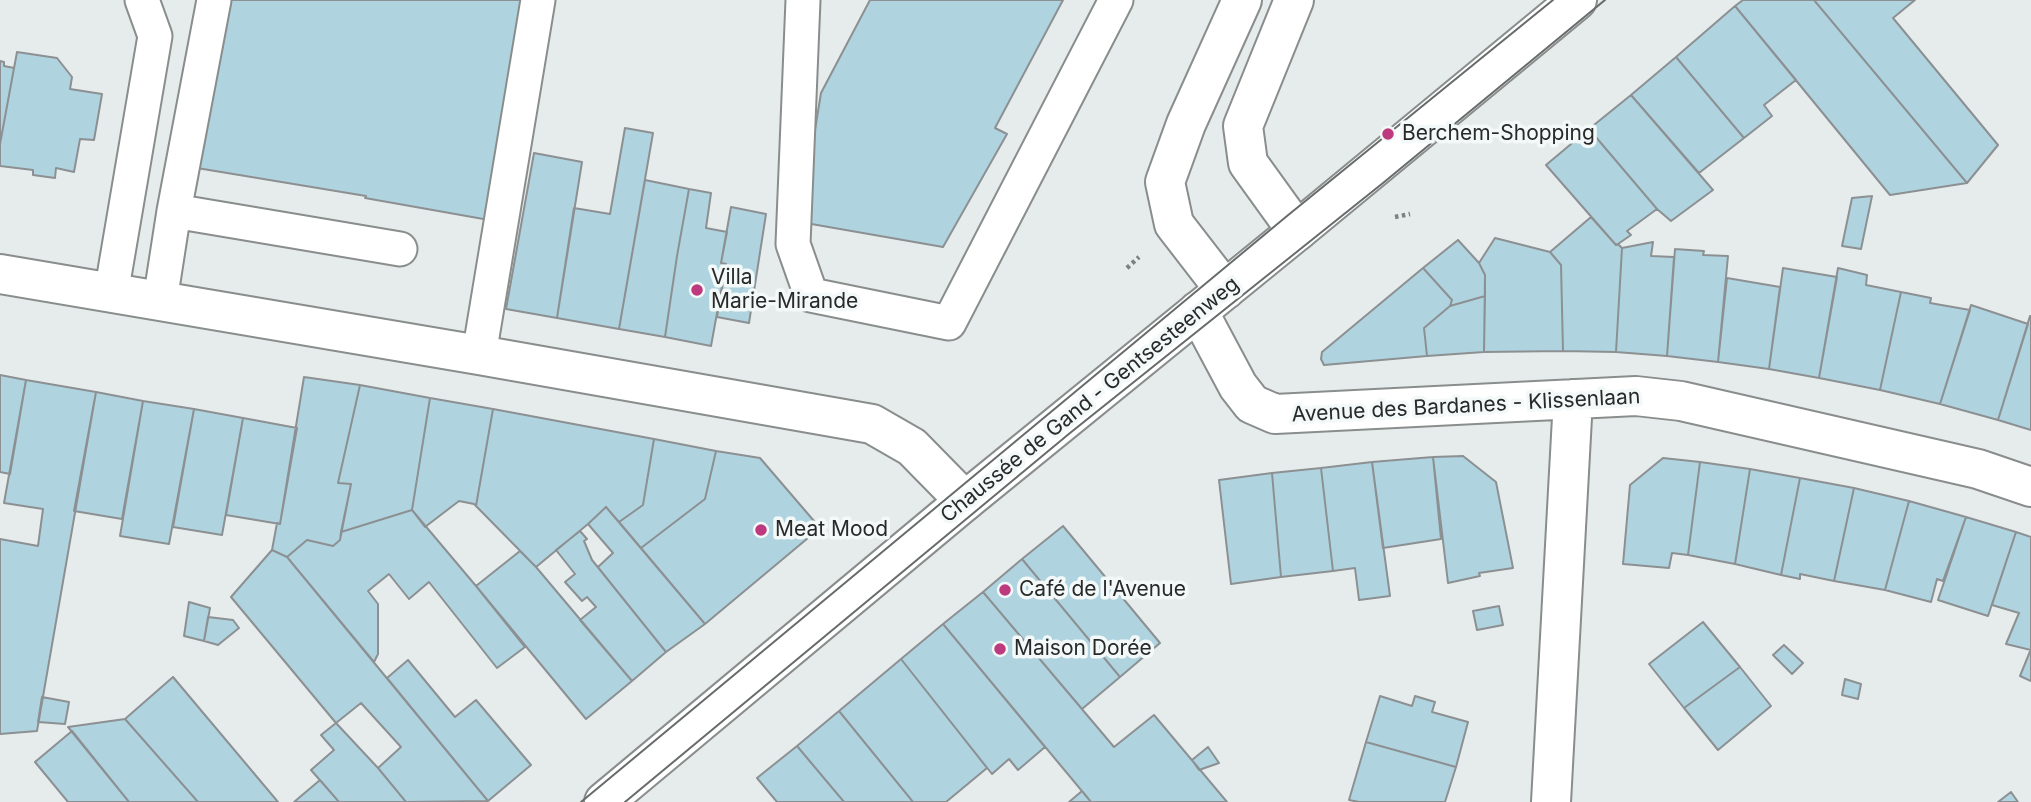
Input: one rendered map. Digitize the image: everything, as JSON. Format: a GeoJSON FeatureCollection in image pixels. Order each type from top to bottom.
{"type":"FeatureCollection","features":[{"type":"Feature","properties":{"kind":"street","name":"Avenue des Bardanes - Klissenlaan"},"geometry":{"type":"LineString","coordinates":[[1242,0],[1186,124],[1165,182],[1174,223],[1212,300],[1238,386],[1252,404],[1275,414],[1636,396],[1681,401],[1978,469],[2031,487]]}},
{"type":"Feature","properties":{"kind":"street"},"geometry":{"type":"LineString","coordinates":[[1294,0],[1242,126],[1248,163],[1297,230]]}},
{"type":"Feature","properties":{"kind":"street","name":"Chaussée de Gand - Gentsesteenweg"},"geometry":{"type":"LineString","coordinates":[[604,802],[965,501],[1577,0]]}},
{"type":"Feature","properties":{"kind":"street"},"geometry":{"type":"LineString","coordinates":[[0,274],[872,424],[912,447],[965,501]]}},
{"type":"Feature","properties":{"kind":"street"},"geometry":{"type":"LineString","coordinates":[[1551,802],[1573,400]]}},
{"type":"Feature","properties":{"kind":"lane"},"geometry":{"type":"LineString","coordinates":[[111,294],[155,36],[142,0]]}},
{"type":"Feature","properties":{"kind":"lane"},"geometry":{"type":"LineString","coordinates":[[160,302],[174,211],[214,0]]}},
{"type":"Feature","properties":{"kind":"lane"},"geometry":{"type":"LineString","coordinates":[[479,355],[538,0]]}},
{"type":"Feature","properties":{"kind":"lane"},"geometry":{"type":"LineString","coordinates":[[803,0],[793,244],[811,295],[949,323],[1116,0]]}},
{"type":"Feature","properties":{"kind":"lane"},"geometry":{"type":"LineString","coordinates":[[174,211],[400,249]]}},
{"type":"Feature","properties":{"kind":"building"},"geometry":{"type":"Polygon","coordinates":[[[230,0],[529,0],[489,220],[197,168],[230,0]]]}},
{"type":"Feature","properties":{"kind":"building"},"geometry":{"type":"Polygon","coordinates":[[[870,0],[1063,0],[995,128],[1007,134],[943,247],[800,222],[821,93],[870,0]]]}},
{"type":"Feature","properties":{"kind":"building"},"geometry":{"type":"Polygon","coordinates":[[[1743,0],[1814,0],[1967,183],[1890,195],[1735,6],[1743,0]]]}},
{"type":"Feature","properties":{"kind":"building"},"geometry":{"type":"Polygon","coordinates":[[[1814,0],[1915,0],[1893,18],[1998,145],[1967,183],[1814,0]]]}},
{"type":"Feature","properties":{"kind":"building"},"geometry":{"type":"Polygon","coordinates":[[[1735,6],[1796,80],[1764,105],[1772,116],[1744,138],[1676,57],[1735,6]]]}},
{"type":"Feature","properties":{"kind":"building"},"geometry":{"type":"Polygon","coordinates":[[[17,52],[57,58],[72,77],[70,89],[102,94],[94,140],[80,139],[74,172],[56,168],[55,178],[33,175],[33,170],[0,166],[0,144],[17,52]]]}},
{"type":"Feature","properties":{"kind":"building"},"geometry":{"type":"Polygon","coordinates":[[[1676,57],[1744,138],[1699,173],[1631,95],[1676,57]]]}},
{"type":"Feature","properties":{"kind":"building"},"geometry":{"type":"Polygon","coordinates":[[[0,61],[4,62],[4,66],[14,68],[0,144],[0,61]]]}},
{"type":"Feature","properties":{"kind":"building"},"geometry":{"type":"Polygon","coordinates":[[[1631,95],[1713,190],[1671,221],[1657,209],[1589,129],[1631,95]]]}},
{"type":"Feature","properties":{"kind":"building"},"geometry":{"type":"Polygon","coordinates":[[[625,128],[653,133],[619,329],[557,318],[574,208],[610,214],[625,128]]]}},
{"type":"Feature","properties":{"kind":"building"},"geometry":{"type":"Polygon","coordinates":[[[1589,129],[1657,209],[1627,231],[1631,235],[1616,245],[1546,165],[1589,129]]]}},
{"type":"Feature","properties":{"kind":"building"},"geometry":{"type":"Polygon","coordinates":[[[534,153],[582,162],[557,318],[506,309],[534,153]]]}},
{"type":"Feature","properties":{"kind":"building"},"geometry":{"type":"Polygon","coordinates":[[[645,180],[689,189],[665,337],[619,329],[645,180]]]}},
{"type":"Feature","properties":{"kind":"building","name":"Villa Marie-Mirande"},"geometry":{"type":"Polygon","coordinates":[[[689,189],[711,193],[706,228],[727,232],[721,263],[726,264],[711,346],[665,337],[689,189]]]}},
{"type":"Feature","properties":{"kind":"building"},"geometry":{"type":"Polygon","coordinates":[[[1872,196],[1861,249],[1842,246],[1852,198],[1872,196]]]}},
{"type":"Feature","properties":{"kind":"building"},"geometry":{"type":"Polygon","coordinates":[[[731,207],[766,214],[749,323],[717,317],[726,264],[721,263],[731,207]]]}},
{"type":"Feature","properties":{"kind":"building"},"geometry":{"type":"Polygon","coordinates":[[[1591,217],[1616,245],[1622,248],[1616,352],[1563,351],[1561,265],[1550,252],[1591,217]]]}},
{"type":"Feature","properties":{"kind":"building"},"geometry":{"type":"Polygon","coordinates":[[[1495,238],[1550,252],[1561,265],[1563,351],[1484,352],[1485,275],[1479,263],[1495,238]]]}},
{"type":"Feature","properties":{"kind":"building"},"geometry":{"type":"Polygon","coordinates":[[[1458,240],[1479,263],[1485,275],[1485,296],[1450,306],[1452,300],[1423,268],[1458,240]]]}},
{"type":"Feature","properties":{"kind":"building"},"geometry":{"type":"Polygon","coordinates":[[[1653,242],[1651,256],[1674,257],[1667,356],[1616,352],[1622,248],[1653,242]]]}},
{"type":"Feature","properties":{"kind":"building"},"geometry":{"type":"Polygon","coordinates":[[[1675,249],[1704,251],[1703,255],[1728,256],[1718,362],[1667,356],[1675,249]]]}},
{"type":"Feature","properties":{"kind":"building"},"geometry":{"type":"Polygon","coordinates":[[[1423,268],[1452,300],[1450,306],[1424,328],[1427,356],[1324,365],[1322,352],[1423,268]]]}},
{"type":"Feature","properties":{"kind":"building"},"geometry":{"type":"Polygon","coordinates":[[[1783,268],[1837,277],[1819,378],[1769,369],[1783,268]]]}},
{"type":"Feature","properties":{"kind":"building"},"geometry":{"type":"Polygon","coordinates":[[[1838,268],[1867,275],[1866,285],[1901,292],[1880,390],[1819,378],[1838,268]]]}},
{"type":"Feature","properties":{"kind":"building"},"geometry":{"type":"Polygon","coordinates":[[[1727,278],[1780,287],[1769,369],[1718,362],[1727,278]]]}},
{"type":"Feature","properties":{"kind":"building"},"geometry":{"type":"Polygon","coordinates":[[[1901,292],[1931,298],[1930,303],[1970,310],[1940,404],[1880,390],[1901,292]]]}},
{"type":"Feature","properties":{"kind":"building"},"geometry":{"type":"Polygon","coordinates":[[[1485,296],[1484,352],[1427,356],[1424,328],[1450,306],[1485,296]]]}},
{"type":"Feature","properties":{"kind":"building"},"geometry":{"type":"Polygon","coordinates":[[[1971,305],[2028,324],[1998,420],[1940,404],[1971,305]]]}},
{"type":"Feature","properties":{"kind":"building"},"geometry":{"type":"Polygon","coordinates":[[[2031,316],[2031,430],[1998,420],[2031,316]]]}},
{"type":"Feature","properties":{"kind":"building"},"geometry":{"type":"Polygon","coordinates":[[[0,375],[26,380],[10,474],[0,472],[0,375]]]}},
{"type":"Feature","properties":{"kind":"building"},"geometry":{"type":"Polygon","coordinates":[[[304,377],[360,385],[338,483],[351,484],[340,540],[333,546],[307,540],[287,557],[272,550],[277,523],[280,524],[304,377]]]}},
{"type":"Feature","properties":{"kind":"building"},"geometry":{"type":"Polygon","coordinates":[[[26,380],[96,392],[37,731],[0,734],[0,539],[38,546],[43,509],[4,503],[26,380]]]}},
{"type":"Feature","properties":{"kind":"building"},"geometry":{"type":"Polygon","coordinates":[[[360,385],[430,398],[412,510],[341,532],[351,484],[338,483],[360,385]]]}},
{"type":"Feature","properties":{"kind":"building"},"geometry":{"type":"Polygon","coordinates":[[[96,392],[143,401],[122,519],[74,511],[96,392]]]}},
{"type":"Feature","properties":{"kind":"building"},"geometry":{"type":"Polygon","coordinates":[[[430,398],[493,409],[476,506],[459,501],[425,527],[412,510],[430,398]]]}},
{"type":"Feature","properties":{"kind":"building"},"geometry":{"type":"Polygon","coordinates":[[[143,401],[194,409],[169,544],[120,536],[143,401]]]}},
{"type":"Feature","properties":{"kind":"building"},"geometry":{"type":"Polygon","coordinates":[[[194,409],[243,418],[222,535],[173,527],[194,409]]]}},
{"type":"Feature","properties":{"kind":"building"},"geometry":{"type":"Polygon","coordinates":[[[493,409],[654,439],[643,505],[619,522],[606,507],[536,567],[476,506],[493,409]]]}},
{"type":"Feature","properties":{"kind":"building"},"geometry":{"type":"Polygon","coordinates":[[[243,418],[297,428],[280,524],[226,515],[243,418]]]}},
{"type":"Feature","properties":{"kind":"building"},"geometry":{"type":"Polygon","coordinates":[[[654,439],[716,451],[705,499],[641,548],[619,522],[643,505],[654,439]]]}},
{"type":"Feature","properties":{"kind":"building"},"geometry":{"type":"Polygon","coordinates":[[[716,451],[760,458],[820,528],[705,624],[641,548],[705,499],[716,451]]]}},
{"type":"Feature","properties":{"kind":"building"},"geometry":{"type":"Polygon","coordinates":[[[1463,456],[1496,482],[1513,568],[1479,573],[1480,576],[1448,583],[1433,457],[1463,456]]]}},
{"type":"Feature","properties":{"kind":"building"},"geometry":{"type":"Polygon","coordinates":[[[1433,457],[1441,539],[1383,548],[1372,462],[1433,457]]]}},
{"type":"Feature","properties":{"kind":"building"},"geometry":{"type":"Polygon","coordinates":[[[1663,458],[1700,462],[1688,555],[1672,553],[1669,568],[1623,564],[1630,485],[1663,458]]]}},
{"type":"Feature","properties":{"kind":"building"},"geometry":{"type":"Polygon","coordinates":[[[1372,462],[1390,596],[1359,600],[1355,568],[1333,571],[1321,468],[1372,462]]]}},
{"type":"Feature","properties":{"kind":"building"},"geometry":{"type":"Polygon","coordinates":[[[1700,462],[1750,469],[1735,564],[1688,555],[1700,462]]]}},
{"type":"Feature","properties":{"kind":"building"},"geometry":{"type":"Polygon","coordinates":[[[1321,468],[1333,571],[1281,577],[1272,473],[1321,468]]]}},
{"type":"Feature","properties":{"kind":"building"},"geometry":{"type":"Polygon","coordinates":[[[1750,469],[1800,478],[1781,575],[1735,564],[1750,469]]]}},
{"type":"Feature","properties":{"kind":"building"},"geometry":{"type":"Polygon","coordinates":[[[1272,473],[1281,577],[1231,584],[1219,480],[1272,473]]]}},
{"type":"Feature","properties":{"kind":"building"},"geometry":{"type":"Polygon","coordinates":[[[1800,478],[1854,488],[1834,581],[1800,574],[1800,579],[1781,575],[1800,478]]]}},
{"type":"Feature","properties":{"kind":"building"},"geometry":{"type":"Polygon","coordinates":[[[1854,488],[1909,501],[1885,590],[1834,581],[1854,488]]]}},
{"type":"Feature","properties":{"kind":"building"},"geometry":{"type":"Polygon","coordinates":[[[1909,501],[1966,517],[1943,581],[1937,579],[1931,602],[1885,590],[1909,501]]]}},
{"type":"Feature","properties":{"kind":"building"},"geometry":{"type":"Polygon","coordinates":[[[606,507],[705,624],[666,652],[598,567],[613,553],[588,524],[606,507]]]}},
{"type":"Feature","properties":{"kind":"building"},"geometry":{"type":"Polygon","coordinates":[[[412,510],[525,647],[497,668],[429,582],[409,599],[389,574],[368,591],[378,604],[378,654],[374,662],[287,557],[307,540],[333,546],[340,540],[341,532],[412,510]]]}},
{"type":"Feature","properties":{"kind":"building"},"geometry":{"type":"Polygon","coordinates":[[[1966,517],[2016,532],[1988,616],[1938,600],[1966,517]]]}},
{"type":"Feature","properties":{"kind":"building"},"geometry":{"type":"Polygon","coordinates":[[[1063,526],[1160,643],[1120,677],[1022,559],[1063,526]]]}},
{"type":"Feature","properties":{"kind":"building"},"geometry":{"type":"Polygon","coordinates":[[[580,531],[587,539],[584,541],[592,560],[666,652],[632,681],[580,620],[596,607],[587,597],[582,601],[565,582],[575,574],[556,550],[580,531]]]}},
{"type":"Feature","properties":{"kind":"building"},"geometry":{"type":"Polygon","coordinates":[[[2016,532],[2031,537],[2031,650],[2006,644],[2019,613],[1992,605],[2016,532]]]}},
{"type":"Feature","properties":{"kind":"building"},"geometry":{"type":"Polygon","coordinates":[[[272,550],[287,557],[488,801],[406,802],[378,768],[401,747],[361,703],[336,723],[231,597],[272,550]]]}},
{"type":"Feature","properties":{"kind":"building"},"geometry":{"type":"Polygon","coordinates":[[[520,551],[632,681],[586,719],[476,586],[520,551]]]}},
{"type":"Feature","properties":{"kind":"building"},"geometry":{"type":"Polygon","coordinates":[[[1022,559],[1120,677],[1082,709],[983,592],[1022,559]]]}},
{"type":"Feature","properties":{"kind":"building"},"geometry":{"type":"Polygon","coordinates":[[[983,592],[1114,747],[1154,715],[1227,802],[1091,802],[943,624],[983,592]]]}},
{"type":"Feature","properties":{"kind":"building"},"geometry":{"type":"Polygon","coordinates":[[[189,602],[210,608],[204,641],[184,636],[189,602]]]}},
{"type":"Feature","properties":{"kind":"building"},"geometry":{"type":"Polygon","coordinates":[[[1499,606],[1503,625],[1477,630],[1473,611],[1499,606]]]}},
{"type":"Feature","properties":{"kind":"building"},"geometry":{"type":"Polygon","coordinates":[[[208,617],[233,620],[239,628],[218,645],[204,641],[208,617]]]}},
{"type":"Feature","properties":{"kind":"building"},"geometry":{"type":"Polygon","coordinates":[[[1703,622],[1740,667],[1684,708],[1649,664],[1703,622]]]}},
{"type":"Feature","properties":{"kind":"building"},"geometry":{"type":"Polygon","coordinates":[[[943,624],[1045,747],[1018,770],[1009,759],[992,774],[901,659],[943,624]]]}},
{"type":"Feature","properties":{"kind":"building"},"geometry":{"type":"Polygon","coordinates":[[[1784,645],[1803,663],[1792,674],[1773,655],[1784,645]]]}},
{"type":"Feature","properties":{"kind":"building"},"geometry":{"type":"Polygon","coordinates":[[[2031,649],[2031,681],[2020,676],[2031,649]]]}},
{"type":"Feature","properties":{"kind":"building"},"geometry":{"type":"Polygon","coordinates":[[[901,659],[987,768],[946,802],[913,802],[839,711],[901,659]]]}},
{"type":"Feature","properties":{"kind":"building"},"geometry":{"type":"Polygon","coordinates":[[[408,660],[455,717],[476,700],[531,765],[488,801],[387,678],[408,660]]]}},
{"type":"Feature","properties":{"kind":"building"},"geometry":{"type":"Polygon","coordinates":[[[1740,667],[1771,706],[1718,750],[1684,708],[1740,667]]]}},
{"type":"Feature","properties":{"kind":"building"},"geometry":{"type":"Polygon","coordinates":[[[173,677],[278,802],[198,802],[125,719],[173,677]]]}},
{"type":"Feature","properties":{"kind":"building"},"geometry":{"type":"Polygon","coordinates":[[[1845,679],[1861,684],[1858,699],[1842,695],[1845,679]]]}},
{"type":"Feature","properties":{"kind":"building"},"geometry":{"type":"Polygon","coordinates":[[[1380,696],[1412,706],[1415,696],[1435,702],[1432,712],[1468,722],[1456,767],[1366,742],[1380,696]]]}},
{"type":"Feature","properties":{"kind":"building"},"geometry":{"type":"Polygon","coordinates":[[[42,697],[69,702],[65,724],[38,722],[42,697]]]}},
{"type":"Feature","properties":{"kind":"building"},"geometry":{"type":"Polygon","coordinates":[[[839,711],[913,802],[844,802],[797,746],[839,711]]]}},
{"type":"Feature","properties":{"kind":"building"},"geometry":{"type":"Polygon","coordinates":[[[125,719],[198,802],[129,802],[68,727],[125,719]]]}},
{"type":"Feature","properties":{"kind":"building"},"geometry":{"type":"Polygon","coordinates":[[[336,723],[406,802],[339,802],[311,770],[334,750],[321,735],[336,723]]]}},
{"type":"Feature","properties":{"kind":"building"},"geometry":{"type":"Polygon","coordinates":[[[72,731],[129,802],[68,802],[35,762],[72,731]]]}},
{"type":"Feature","properties":{"kind":"building"},"geometry":{"type":"Polygon","coordinates":[[[1366,742],[1456,767],[1445,802],[1349,800],[1366,742]]]}},
{"type":"Feature","properties":{"kind":"building"},"geometry":{"type":"Polygon","coordinates":[[[797,746],[844,802],[777,802],[757,778],[797,746]]]}},
{"type":"Feature","properties":{"kind":"building"},"geometry":{"type":"Polygon","coordinates":[[[1208,747],[1219,763],[1199,770],[1192,760],[1208,747]]]}},
{"type":"Feature","properties":{"kind":"building"},"geometry":{"type":"Polygon","coordinates":[[[320,780],[339,802],[294,802],[320,780]]]}},
{"type":"Feature","properties":{"kind":"building"},"geometry":{"type":"Polygon","coordinates":[[[1082,791],[1091,802],[1069,802],[1082,791]]]}},
{"type":"Feature","properties":{"kind":"building"},"geometry":{"type":"Polygon","coordinates":[[[2011,792],[2018,802],[1998,802],[2011,792]]]}},
{"type":"Feature","properties":{"kind":"tram line"},"geometry":{"type":"LineString","coordinates":[[581,802],[1287,216],[1553,0]]}},
{"type":"Feature","properties":{"kind":"tram line"},"geometry":{"type":"LineString","coordinates":[[625,802],[1070,433],[1383,183],[1605,0]]}},
{"type":"Feature","properties":{"kind":"place","name":"Berchem-Shopping"},"geometry":{"type":"Point","coordinates":[1388,134]}},
{"type":"Feature","properties":{"kind":"place","name":"Villa Marie-Mirande"},"geometry":{"type":"Point","coordinates":[697,290]}},
{"type":"Feature","properties":{"kind":"place","name":"Meat Mood"},"geometry":{"type":"Point","coordinates":[761,530]}},
{"type":"Feature","properties":{"kind":"place","name":"Café de l'Avenue"},"geometry":{"type":"Point","coordinates":[1005,590]}},
{"type":"Feature","properties":{"kind":"place","name":"Maison Dorée"},"geometry":{"type":"Point","coordinates":[1000,649]}}]}
